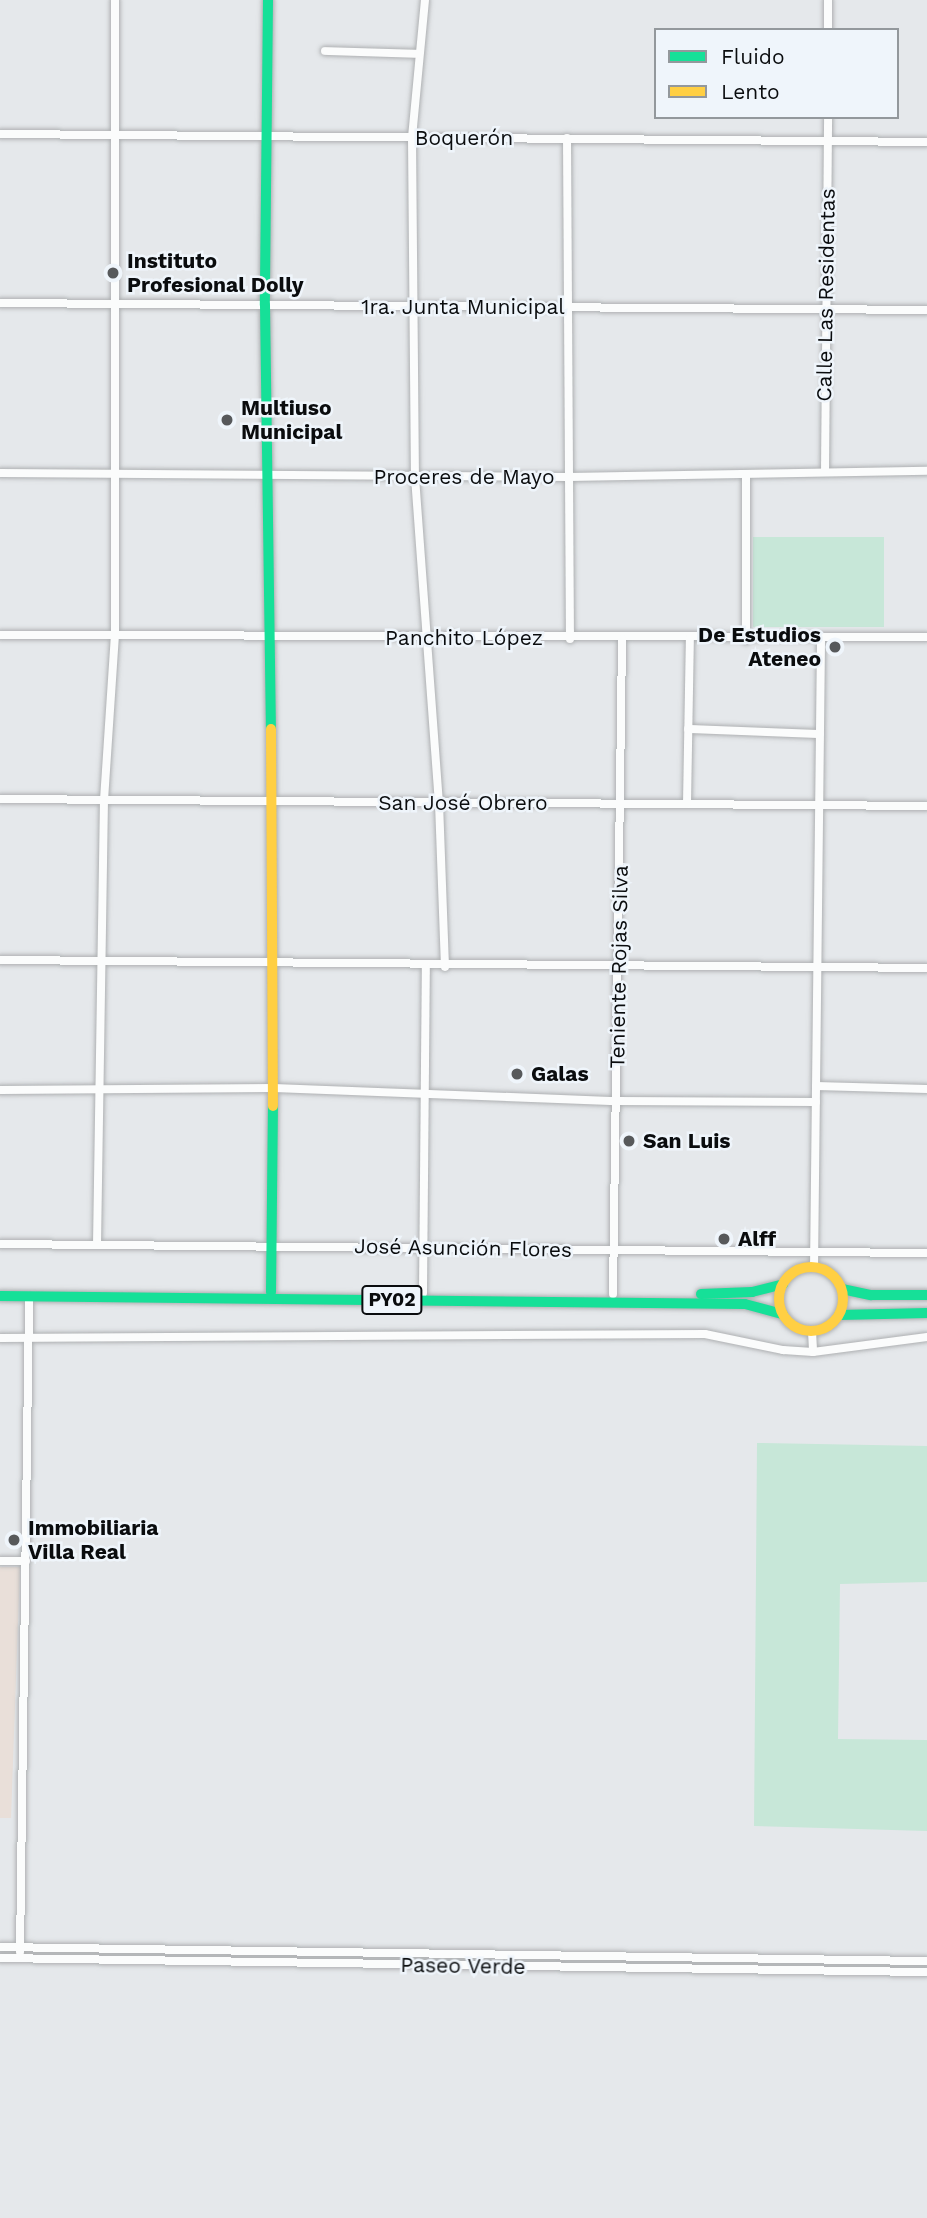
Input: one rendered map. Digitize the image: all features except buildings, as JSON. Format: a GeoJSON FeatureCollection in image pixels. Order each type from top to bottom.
{"type":"FeatureCollection","features":[{"type":"Feature","properties":{"kind":"main road"},"geometry":{"type":"LineString","coordinates":[[268,0],[265,305],[270,475],[275,963],[271,1292]]}},
{"type":"Feature","properties":{"kind":"main road"},"geometry":{"type":"LineString","coordinates":[[812,1331],[827,1327],[839,1315],[842,1289],[831,1274],[814,1268]]}},
{"type":"Feature","properties":{"kind":"main road","name":"PY02"},"geometry":{"type":"LineString","coordinates":[[0,1289],[711,1294],[783,1284],[794,1272],[814,1268]]}},
{"type":"Feature","properties":{"kind":"main road"},"geometry":{"type":"LineString","coordinates":[[783,1284],[779,1299],[783,1314]]}},
{"type":"Feature","properties":{"kind":"main road"},"geometry":{"type":"LineString","coordinates":[[842,1289],[871,1294],[927,1295]]}},
{"type":"Feature","properties":{"kind":"main road","name":"PY02"},"geometry":{"type":"LineString","coordinates":[[0,1296],[745,1304],[783,1314],[795,1327],[812,1331]]}},
{"type":"Feature","properties":{"kind":"main road"},"geometry":{"type":"LineString","coordinates":[[839,1315],[927,1313]]}},
{"type":"Feature","properties":{"kind":"street"},"geometry":{"type":"LineString","coordinates":[[97,1245],[104,800],[115,635],[112,135],[115,0]]}},
{"type":"Feature","properties":{"kind":"street"},"geometry":{"type":"LineString","coordinates":[[425,0],[412,138],[415,477],[424,638],[439,803],[445,967]]}},
{"type":"Feature","properties":{"kind":"street"},"geometry":{"type":"LineString","coordinates":[[828,0],[828,28]]}},
{"type":"Feature","properties":{"kind":"street"},"geometry":{"type":"LineString","coordinates":[[325,51],[419,54]]}},
{"type":"Feature","properties":{"kind":"street","name":"Calle Las Residentas"},"geometry":{"type":"LineString","coordinates":[[825,472],[828,119]]}},
{"type":"Feature","properties":{"kind":"street","name":"Boquerón"},"geometry":{"type":"LineString","coordinates":[[0,134],[927,142]]}},
{"type":"Feature","properties":{"kind":"street"},"geometry":{"type":"LineString","coordinates":[[567,138],[570,639]]}},
{"type":"Feature","properties":{"kind":"street","name":"1ra. Junta Municipal"},"geometry":{"type":"LineString","coordinates":[[0,303],[927,310]]}},
{"type":"Feature","properties":{"kind":"street","name":"Proceres de Mayo"},"geometry":{"type":"LineString","coordinates":[[0,473],[569,477],[927,471]]}},
{"type":"Feature","properties":{"kind":"street"},"geometry":{"type":"LineString","coordinates":[[746,474],[746,640]]}},
{"type":"Feature","properties":{"kind":"street","name":"Panchito López"},"geometry":{"type":"LineString","coordinates":[[0,635],[746,640],[927,638]]}},
{"type":"Feature","properties":{"kind":"street","name":"Teniente Rojas Silva"},"geometry":{"type":"LineString","coordinates":[[613,1294],[622,639]]}},
{"type":"Feature","properties":{"kind":"street"},"geometry":{"type":"LineString","coordinates":[[687,804],[690,639]]}},
{"type":"Feature","properties":{"kind":"street"},"geometry":{"type":"LineString","coordinates":[[814,1268],[821,640]]}},
{"type":"Feature","properties":{"kind":"street"},"geometry":{"type":"LineString","coordinates":[[688,729],[820,734]]}},
{"type":"Feature","properties":{"kind":"street","name":"San José Obrero"},"geometry":{"type":"LineString","coordinates":[[0,799],[927,806]]}},
{"type":"Feature","properties":{"kind":"street"},"geometry":{"type":"LineString","coordinates":[[0,960],[426,967],[619,963],[927,968]]}},
{"type":"Feature","properties":{"kind":"street"},"geometry":{"type":"LineString","coordinates":[[423,1293],[422,1248],[428,1094],[426,967]]}},
{"type":"Feature","properties":{"kind":"street"},"geometry":{"type":"LineString","coordinates":[[816,1086],[927,1089]]}},
{"type":"Feature","properties":{"kind":"street"},"geometry":{"type":"LineString","coordinates":[[0,1090],[274,1088],[617,1101],[816,1102]]}},
{"type":"Feature","properties":{"kind":"street","name":"José Asunción Flores"},"geometry":{"type":"LineString","coordinates":[[0,1244],[927,1253]]}},
{"type":"Feature","properties":{"kind":"street"},"geometry":{"type":"LineString","coordinates":[[20,1959],[29,1297]]}},
{"type":"Feature","properties":{"kind":"street"},"geometry":{"type":"LineString","coordinates":[[812,1331],[813,1352]]}},
{"type":"Feature","properties":{"kind":"street"},"geometry":{"type":"LineString","coordinates":[[0,1338],[705,1334],[783,1350],[813,1352],[927,1337]]}},
{"type":"Feature","properties":{"kind":"street"},"geometry":{"type":"LineString","coordinates":[[0,1561],[26,1561]]}},
{"type":"Feature","properties":{"kind":"street","name":"Paseo Verde"},"geometry":{"type":"LineString","coordinates":[[0,1947],[927,1961]]}},
{"type":"Feature","properties":{"kind":"street"},"geometry":{"type":"LineString","coordinates":[[243,1950],[243,1962]]}},
{"type":"Feature","properties":{"kind":"street"},"geometry":{"type":"LineString","coordinates":[[464,1966],[465,1954]]}},
{"type":"Feature","properties":{"kind":"street","name":"Paseo Verde"},"geometry":{"type":"LineString","coordinates":[[0,1958],[927,1972]]}},
{"type":"Feature","properties":{"kind":"street"},"geometry":{"type":"LineString","coordinates":[[744,1958],[744,1970]]}},
{"type":"Feature","properties":{"kind":"shaded area"},"geometry":{"type":"Polygon","coordinates":[[[0,1567],[20,1567],[11,1818],[0,1818],[0,1567]]]}},
{"type":"Feature","properties":{"kind":"green space"},"geometry":{"type":"Polygon","coordinates":[[[753,537],[884,537],[884,627],[753,627],[753,537]]]}},
{"type":"Feature","properties":{"kind":"green space"},"geometry":{"type":"Polygon","coordinates":[[[757,1443],[927,1446],[927,1582],[840,1584],[838,1739],[927,1740],[927,1831],[754,1826],[757,1443]]]}},
{"type":"Feature","properties":{"kind":"traffic: fast"},"geometry":{"type":"LineString","coordinates":[[268,0],[265,305],[271,729]]}},
{"type":"Feature","properties":{"kind":"traffic: fast"},"geometry":{"type":"LineString","coordinates":[[271,1292],[273,1106]]}},
{"type":"Feature","properties":{"kind":"traffic: fast"},"geometry":{"type":"LineString","coordinates":[[701,1294],[752,1292],[783,1284]]}},
{"type":"Feature","properties":{"kind":"traffic: fast"},"geometry":{"type":"LineString","coordinates":[[842,1289],[871,1295],[927,1295]]}},
{"type":"Feature","properties":{"kind":"traffic: fast"},"geometry":{"type":"LineString","coordinates":[[0,1296],[745,1304],[783,1314]]}},
{"type":"Feature","properties":{"kind":"traffic: fast"},"geometry":{"type":"LineString","coordinates":[[839,1315],[927,1313]]}},
{"type":"Feature","properties":{"kind":"traffic: slow"},"geometry":{"type":"LineString","coordinates":[[271,729],[273,1106]]}},
{"type":"Feature","properties":{"kind":"traffic: slow"},"geometry":{"type":"LineString","coordinates":[[811,1267],[829,1273],[837,1281],[843,1299],[837,1317],[829,1325],[811,1331],[793,1325],[785,1317],[779,1299],[785,1281],[793,1273],[811,1267]]}},
{"type":"Feature","properties":{"kind":"place","name":"Instituto Profesional Dolly"},"geometry":{"type":"Point","coordinates":[113,273]}},
{"type":"Feature","properties":{"kind":"place","name":"Multiuso Municipal"},"geometry":{"type":"Point","coordinates":[227,420]}},
{"type":"Feature","properties":{"kind":"place","name":"De Estudios Ateneo"},"geometry":{"type":"Point","coordinates":[835,647]}},
{"type":"Feature","properties":{"kind":"place","name":"Galas"},"geometry":{"type":"Point","coordinates":[517,1074]}},
{"type":"Feature","properties":{"kind":"place","name":"San Luis"},"geometry":{"type":"Point","coordinates":[629,1141]}},
{"type":"Feature","properties":{"kind":"place","name":"Alff"},"geometry":{"type":"Point","coordinates":[724,1239]}},
{"type":"Feature","properties":{"kind":"place","name":"Immobiliaria Villa Real"},"geometry":{"type":"Point","coordinates":[14,1540]}}]}
